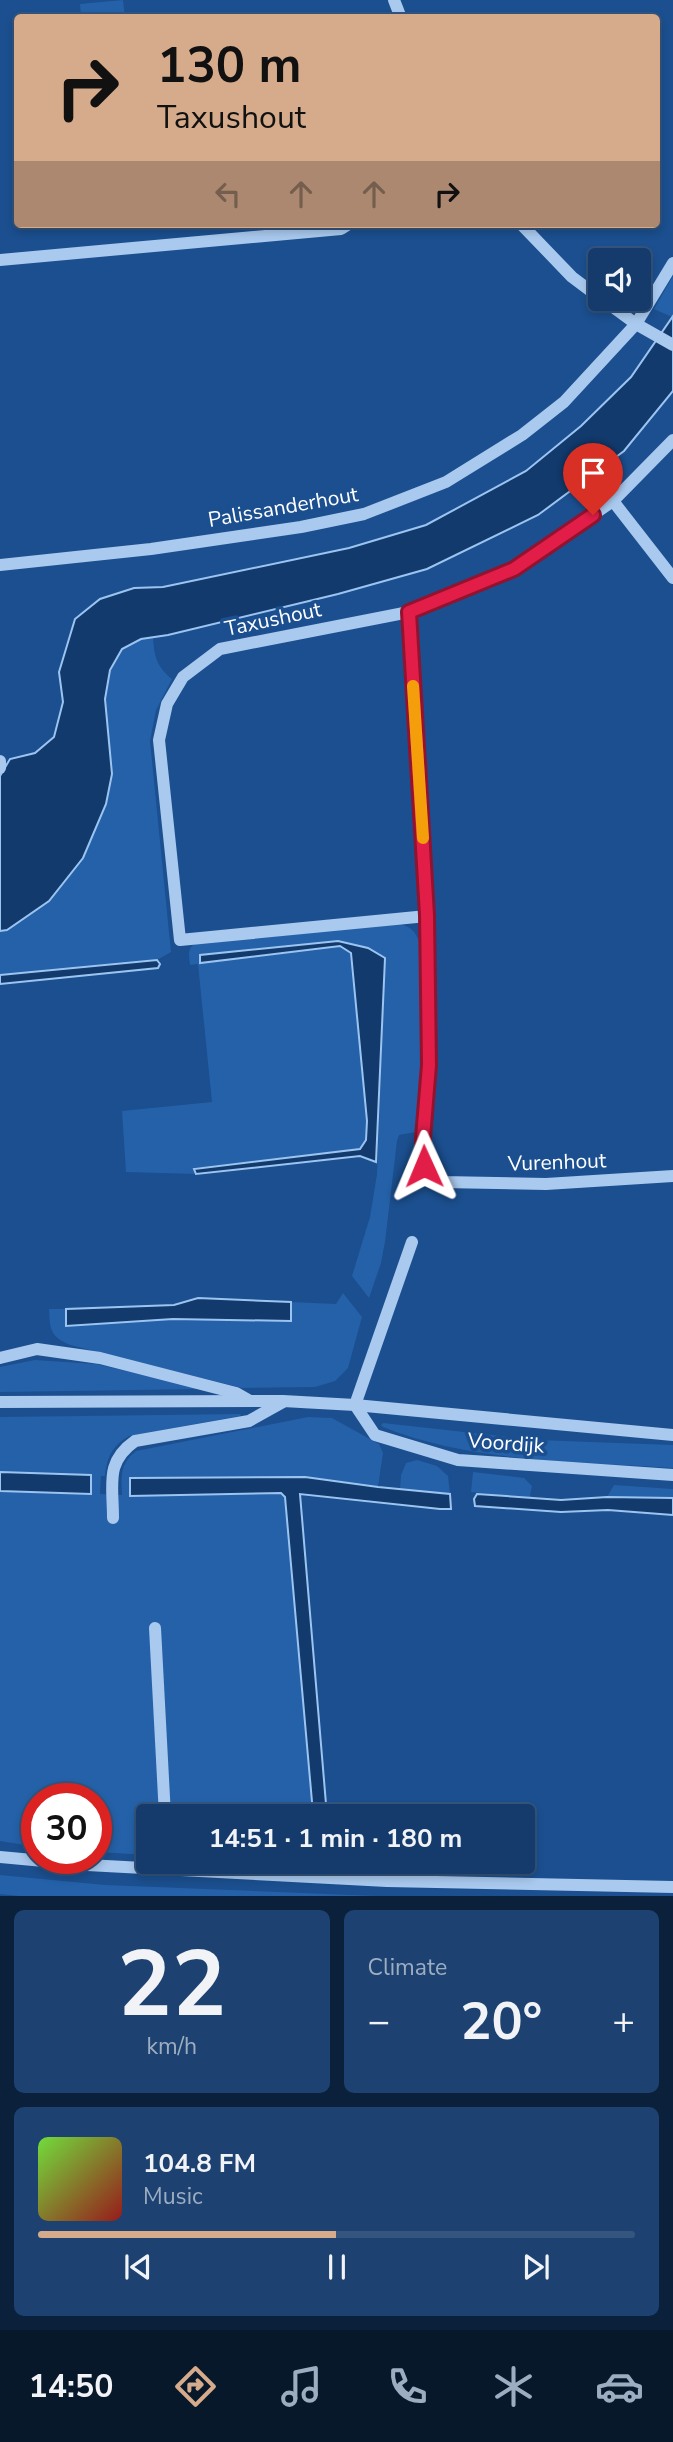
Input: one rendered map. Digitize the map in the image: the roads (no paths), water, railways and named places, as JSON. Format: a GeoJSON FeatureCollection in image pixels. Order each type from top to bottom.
{"type":"FeatureCollection","features":[{"type":"Feature","properties":{"kind":"street"},"geometry":{"type":"LineString","coordinates":[[0,260],[343,228]]}},
{"type":"Feature","properties":{"kind":"street"},"geometry":{"type":"LineString","coordinates":[[525,228],[572,277],[588,289]]}},
{"type":"Feature","properties":{"kind":"street","name":"Palissanderhout"},"geometry":{"type":"LineString","coordinates":[[0,565],[151,549],[301,527],[364,514],[446,482],[522,435],[564,402],[636,324],[673,263]]}},
{"type":"Feature","properties":{"kind":"street"},"geometry":{"type":"LineString","coordinates":[[618,311],[673,345]]}},
{"type":"Feature","properties":{"kind":"street","name":"Taxushout"},"geometry":{"type":"LineString","coordinates":[[427,915],[180,940],[159,740],[167,704],[183,677],[220,649],[409,612],[514,569],[613,501],[673,440]]}},
{"type":"Feature","properties":{"kind":"street"},"geometry":{"type":"LineString","coordinates":[[613,501],[673,578]]}},
{"type":"Feature","properties":{"kind":"street"},"geometry":{"type":"LineString","coordinates":[[409,612],[427,915]]}},
{"type":"Feature","properties":{"kind":"street"},"geometry":{"type":"LineString","coordinates":[[0,761],[0,768]]}},
{"type":"Feature","properties":{"kind":"street","name":"Vurenhout"},"geometry":{"type":"LineString","coordinates":[[427,915],[429,1065],[423,1138],[424,1166],[442,1182],[546,1184],[673,1176]]}},
{"type":"Feature","properties":{"kind":"street"},"geometry":{"type":"LineString","coordinates":[[355,1405],[412,1242]]}},
{"type":"Feature","properties":{"kind":"street","name":"Voordijk"},"geometry":{"type":"LineString","coordinates":[[0,1358],[37,1349],[100,1358],[236,1393],[251,1401]]}},
{"type":"Feature","properties":{"kind":"street"},"geometry":{"type":"LineString","coordinates":[[113,1518],[113,1463],[122,1450],[135,1441],[249,1420],[283,1401]]}},
{"type":"Feature","properties":{"kind":"street","name":"Voordijk"},"geometry":{"type":"LineString","coordinates":[[0,1402],[283,1401],[355,1405],[673,1435]]}},
{"type":"Feature","properties":{"kind":"street","name":"Voordijk"},"geometry":{"type":"LineString","coordinates":[[355,1405],[375,1435],[458,1460],[673,1475]]}},
{"type":"Feature","properties":{"kind":"street"},"geometry":{"type":"LineString","coordinates":[[155,1628],[164,1804]]}},
{"type":"Feature","properties":{"kind":"street"},"geometry":{"type":"LineString","coordinates":[[0,1857],[136,1864]]}},
{"type":"Feature","properties":{"kind":"street"},"geometry":{"type":"LineString","coordinates":[[285,1874],[387,1881],[673,1887]]}}]}
